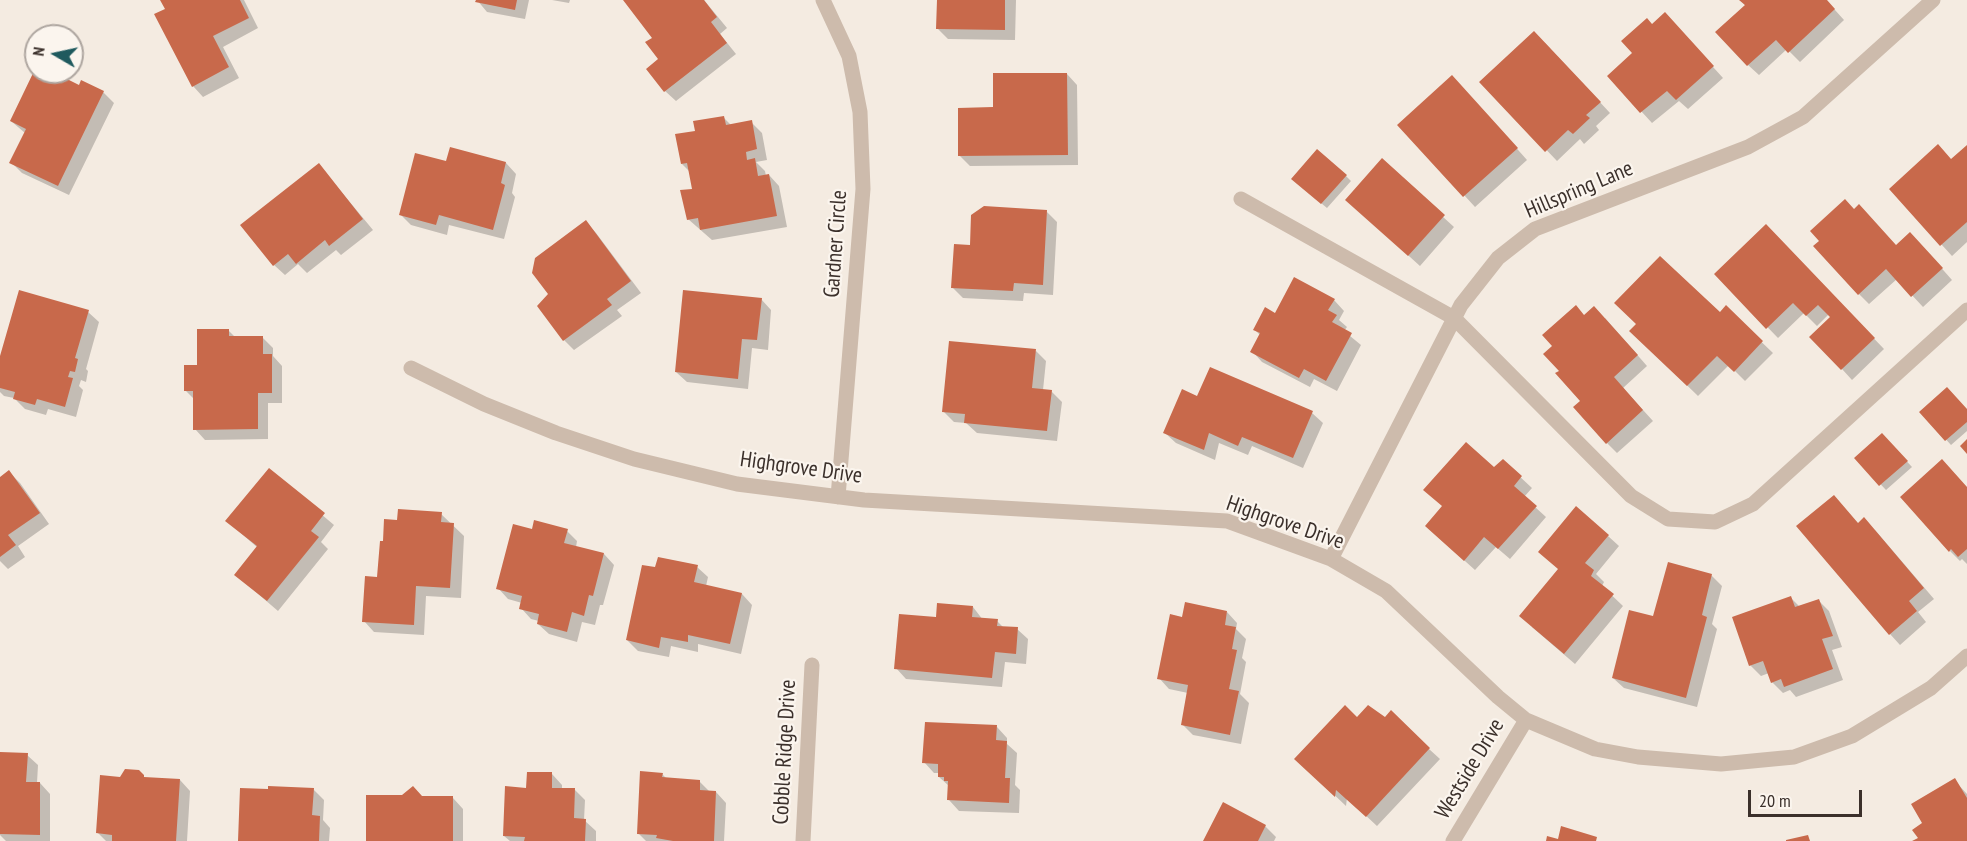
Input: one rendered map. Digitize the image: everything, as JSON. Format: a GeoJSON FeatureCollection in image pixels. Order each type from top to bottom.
{"type":"FeatureCollection","features":[{"type":"Feature","properties":{"kind":"street","name":"Gardner Circle"},"geometry":{"type":"LineString","coordinates":[[823,0],[849,56],[860,112],[863,189],[838,497]]}},
{"type":"Feature","properties":{"kind":"street","name":"Hillspring Lane"},"geometry":{"type":"LineString","coordinates":[[1331,559],[1461,305],[1498,258],[1535,229],[1748,147],[1803,117],[1933,0]]}},
{"type":"Feature","properties":{"kind":"street"},"geometry":{"type":"LineString","coordinates":[[1241,199],[1454,318],[1631,496],[1668,519],[1715,522],[1753,504],[1967,310]]}},
{"type":"Feature","properties":{"kind":"street","name":"Highgrove Drive"},"geometry":{"type":"LineString","coordinates":[[411,368],[484,404],[556,433],[634,459],[737,484],[838,497],[1227,521],[1331,559],[1386,591],[1498,697],[1526,720],[1595,748],[1638,757],[1721,764],[1794,757],[1852,736],[1931,688],[1967,656]]}},
{"type":"Feature","properties":{"kind":"street","name":"Cobble Ridge Drive"},"geometry":{"type":"LineString","coordinates":[[803,841],[812,665]]}},
{"type":"Feature","properties":{"kind":"street","name":"Westside Drive"},"geometry":{"type":"LineString","coordinates":[[1453,841],[1526,720]]}},
{"type":"Feature","properties":{"kind":"building"},"geometry":{"type":"Polygon","coordinates":[[[160,0],[240,0],[249,18],[213,36],[229,67],[192,87],[154,14],[165,9],[160,0]]]}},
{"type":"Feature","properties":{"kind":"building"},"geometry":{"type":"Polygon","coordinates":[[[476,0],[517,0],[515,10],[475,2],[476,0]]]}},
{"type":"Feature","properties":{"kind":"building"},"geometry":{"type":"Polygon","coordinates":[[[623,0],[704,0],[717,17],[711,22],[727,43],[664,92],[646,69],[658,59],[645,42],[652,38],[623,0]]]}},
{"type":"Feature","properties":{"kind":"building"},"geometry":{"type":"Polygon","coordinates":[[[937,0],[1005,0],[1005,30],[936,29],[937,0]]]}},
{"type":"Feature","properties":{"kind":"building"},"geometry":{"type":"Polygon","coordinates":[[[1739,0],[1827,0],[1835,9],[1788,53],[1776,40],[1747,66],[1715,32],[1745,5],[1739,0]]]}},
{"type":"Feature","properties":{"kind":"building"},"geometry":{"type":"Polygon","coordinates":[[[1665,12],[1714,66],[1676,100],[1667,91],[1640,113],[1607,76],[1632,53],[1621,41],[1647,18],[1652,24],[1665,12]]]}},
{"type":"Feature","properties":{"kind":"building"},"geometry":{"type":"Polygon","coordinates":[[[1534,31],[1601,102],[1586,115],[1590,118],[1573,134],[1568,130],[1545,152],[1479,82],[1534,31]]]}},
{"type":"Feature","properties":{"kind":"building"},"geometry":{"type":"Polygon","coordinates":[[[993,73],[1067,73],[1068,155],[958,156],[958,108],[993,107],[993,73]]]}},
{"type":"Feature","properties":{"kind":"building"},"geometry":{"type":"Polygon","coordinates":[[[1452,75],[1518,148],[1463,197],[1397,125],[1452,75]]]}},
{"type":"Feature","properties":{"kind":"building"},"geometry":{"type":"Polygon","coordinates":[[[84,81],[104,91],[58,186],[9,163],[26,129],[10,121],[28,84],[79,85],[84,84],[84,81]]]}},
{"type":"Feature","properties":{"kind":"building"},"geometry":{"type":"Polygon","coordinates":[[[724,116],[726,125],[752,120],[757,149],[746,152],[747,160],[755,158],[758,176],[769,174],[777,216],[700,230],[698,218],[687,220],[680,190],[692,189],[687,163],[681,164],[675,134],[695,131],[693,121],[724,116]]]}},
{"type":"Feature","properties":{"kind":"building"},"geometry":{"type":"Polygon","coordinates":[[[1938,144],[1951,159],[1967,145],[1967,222],[1940,246],[1889,189],[1938,144]]]}},
{"type":"Feature","properties":{"kind":"building"},"geometry":{"type":"Polygon","coordinates":[[[450,147],[506,162],[501,183],[505,185],[493,230],[439,215],[436,225],[399,215],[415,153],[446,161],[450,147]]]}},
{"type":"Feature","properties":{"kind":"building"},"geometry":{"type":"Polygon","coordinates":[[[1317,149],[1347,175],[1321,204],[1291,179],[1317,149]]]}},
{"type":"Feature","properties":{"kind":"building"},"geometry":{"type":"Polygon","coordinates":[[[1382,158],[1445,215],[1408,256],[1345,200],[1382,158]]]}},
{"type":"Feature","properties":{"kind":"building"},"geometry":{"type":"Polygon","coordinates":[[[319,163],[363,219],[329,246],[325,240],[296,264],[288,254],[273,266],[240,225],[319,163]]]}},
{"type":"Feature","properties":{"kind":"building"},"geometry":{"type":"Polygon","coordinates":[[[1845,199],[1854,209],[1859,204],[1896,245],[1910,232],[1943,268],[1911,297],[1886,269],[1858,295],[1813,246],[1819,241],[1810,231],[1845,199]]]}},
{"type":"Feature","properties":{"kind":"building"},"geometry":{"type":"Polygon","coordinates":[[[984,206],[1047,210],[1043,285],[1014,283],[1013,291],[951,288],[954,244],[970,245],[971,215],[984,206]]]}},
{"type":"Feature","properties":{"kind":"building"},"geometry":{"type":"Polygon","coordinates":[[[586,220],[631,281],[607,299],[612,305],[563,341],[537,306],[548,294],[532,273],[535,258],[586,220]]]}},
{"type":"Feature","properties":{"kind":"building"},"geometry":{"type":"Polygon","coordinates":[[[1766,224],[1875,338],[1841,370],[1809,337],[1830,317],[1818,305],[1806,316],[1793,303],[1766,329],[1714,274],[1766,224]]]}},
{"type":"Feature","properties":{"kind":"building"},"geometry":{"type":"Polygon","coordinates":[[[1660,256],[1720,312],[1726,305],[1763,341],[1734,372],[1717,356],[1687,386],[1629,331],[1636,324],[1614,303],[1660,256]]]}},
{"type":"Feature","properties":{"kind":"building"},"geometry":{"type":"Polygon","coordinates":[[[1294,277],[1335,299],[1328,310],[1337,315],[1332,322],[1352,333],[1326,381],[1304,369],[1299,378],[1250,352],[1260,333],[1253,330],[1265,307],[1275,313],[1294,277]]]}},
{"type":"Feature","properties":{"kind":"building"},"geometry":{"type":"Polygon","coordinates":[[[19,290],[89,310],[75,358],[78,359],[75,372],[70,371],[68,377],[73,378],[65,407],[37,399],[35,405],[13,399],[15,392],[0,388],[0,356],[19,290]]]}},
{"type":"Feature","properties":{"kind":"building"},"geometry":{"type":"Polygon","coordinates":[[[683,290],[762,298],[757,340],[742,339],[738,379],[675,372],[683,290]]]}},
{"type":"Feature","properties":{"kind":"building"},"geometry":{"type":"Polygon","coordinates":[[[1576,305],[1584,315],[1594,306],[1638,355],[1614,377],[1643,410],[1606,444],[1573,407],[1580,401],[1555,373],[1559,371],[1543,354],[1552,346],[1542,335],[1576,305]]]}},
{"type":"Feature","properties":{"kind":"building"},"geometry":{"type":"Polygon","coordinates":[[[197,329],[229,329],[229,336],[263,336],[263,354],[272,354],[272,393],[258,393],[258,429],[193,430],[193,391],[184,391],[184,365],[197,365],[197,329]]]}},
{"type":"Feature","properties":{"kind":"building"},"geometry":{"type":"Polygon","coordinates":[[[949,341],[1036,349],[1032,388],[1052,390],[1047,431],[964,423],[965,414],[942,412],[949,341]]]}},
{"type":"Feature","properties":{"kind":"building"},"geometry":{"type":"Polygon","coordinates":[[[1210,367],[1313,411],[1293,458],[1242,437],[1238,446],[1209,433],[1204,450],[1163,433],[1182,389],[1197,396],[1210,367]]]}},
{"type":"Feature","properties":{"kind":"building"},"geometry":{"type":"Polygon","coordinates":[[[1947,387],[1967,409],[1967,422],[1945,441],[1919,412],[1947,387]]]}},
{"type":"Feature","properties":{"kind":"building"},"geometry":{"type":"Polygon","coordinates":[[[1882,433],[1908,461],[1879,486],[1854,458],[1882,433]]]}},
{"type":"Feature","properties":{"kind":"building"},"geometry":{"type":"Polygon","coordinates":[[[1967,439],[1967,454],[1960,446],[1967,439]]]}},
{"type":"Feature","properties":{"kind":"building"},"geometry":{"type":"Polygon","coordinates":[[[1466,442],[1494,467],[1503,459],[1522,476],[1514,486],[1537,506],[1498,549],[1484,537],[1464,561],[1425,526],[1442,506],[1423,490],[1466,442]]]}},
{"type":"Feature","properties":{"kind":"building"},"geometry":{"type":"Polygon","coordinates":[[[1942,459],[1967,487],[1967,549],[1958,557],[1951,549],[1949,552],[1900,497],[1942,459]]]}},
{"type":"Feature","properties":{"kind":"building"},"geometry":{"type":"Polygon","coordinates":[[[269,468],[325,513],[311,531],[319,537],[267,601],[234,575],[257,546],[225,521],[269,468]]]}},
{"type":"Feature","properties":{"kind":"building"},"geometry":{"type":"Polygon","coordinates":[[[9,470],[40,513],[8,535],[16,545],[0,557],[0,477],[9,470]]]}},
{"type":"Feature","properties":{"kind":"building"},"geometry":{"type":"Polygon","coordinates":[[[1834,495],[1858,523],[1864,517],[1924,588],[1909,601],[1917,611],[1889,635],[1796,526],[1834,495]]]}},
{"type":"Feature","properties":{"kind":"building"},"geometry":{"type":"Polygon","coordinates":[[[1576,506],[1609,535],[1585,563],[1594,570],[1591,576],[1614,594],[1564,654],[1519,616],[1558,569],[1538,552],[1576,506]]]}},
{"type":"Feature","properties":{"kind":"building"},"geometry":{"type":"Polygon","coordinates":[[[398,509],[442,512],[441,522],[454,523],[450,588],[416,586],[414,625],[362,622],[365,576],[377,577],[384,519],[397,520],[398,509]]]}},
{"type":"Feature","properties":{"kind":"building"},"geometry":{"type":"Polygon","coordinates":[[[534,520],[568,529],[564,543],[604,553],[593,596],[589,595],[584,616],[572,612],[567,632],[537,624],[539,614],[519,609],[522,596],[496,589],[513,524],[532,529],[534,520]]]}},
{"type":"Feature","properties":{"kind":"building"},"geometry":{"type":"Polygon","coordinates":[[[658,557],[698,565],[694,582],[742,593],[730,644],[688,635],[688,642],[661,637],[659,648],[626,640],[642,565],[655,567],[658,557]]]}},
{"type":"Feature","properties":{"kind":"building"},"geometry":{"type":"Polygon","coordinates":[[[1668,562],[1712,574],[1702,615],[1707,617],[1686,698],[1612,678],[1629,610],[1653,616],[1668,562]]]}},
{"type":"Feature","properties":{"kind":"building"},"geometry":{"type":"Polygon","coordinates":[[[1791,596],[1795,607],[1819,599],[1833,636],[1822,639],[1833,669],[1784,687],[1781,679],[1771,683],[1763,661],[1749,666],[1732,617],[1791,596]]]}},
{"type":"Feature","properties":{"kind":"building"},"geometry":{"type":"Polygon","coordinates":[[[1185,602],[1227,611],[1225,625],[1236,627],[1232,649],[1237,650],[1229,689],[1239,691],[1230,735],[1181,725],[1188,685],[1157,679],[1170,614],[1182,617],[1185,602]]]}},
{"type":"Feature","properties":{"kind":"building"},"geometry":{"type":"Polygon","coordinates":[[[937,603],[973,606],[972,617],[998,619],[997,626],[1018,627],[1016,654],[995,652],[992,678],[894,669],[899,614],[936,617],[937,603]]]}},
{"type":"Feature","properties":{"kind":"building"},"geometry":{"type":"Polygon","coordinates":[[[1345,705],[1357,717],[1368,705],[1385,717],[1391,710],[1430,748],[1366,817],[1336,790],[1335,797],[1294,759],[1345,705]]]}},
{"type":"Feature","properties":{"kind":"building"},"geometry":{"type":"Polygon","coordinates":[[[925,722],[997,725],[996,740],[1007,741],[1005,778],[1010,778],[1009,803],[947,800],[948,781],[944,781],[944,777],[938,777],[938,764],[922,763],[925,722]]]}},
{"type":"Feature","properties":{"kind":"building"},"geometry":{"type":"Polygon","coordinates":[[[0,752],[28,753],[26,782],[40,782],[40,835],[0,834],[0,752]]]}},
{"type":"Feature","properties":{"kind":"building"},"geometry":{"type":"Polygon","coordinates":[[[125,769],[139,770],[144,777],[180,779],[176,841],[112,841],[112,835],[96,833],[100,775],[120,777],[125,769]]]}},
{"type":"Feature","properties":{"kind":"building"},"geometry":{"type":"Polygon","coordinates":[[[640,771],[663,773],[662,777],[700,780],[700,790],[716,791],[714,841],[673,841],[656,838],[657,835],[637,834],[640,771]]]}},
{"type":"Feature","properties":{"kind":"building"},"geometry":{"type":"Polygon","coordinates":[[[527,772],[552,772],[552,788],[575,788],[574,818],[586,819],[585,841],[524,841],[525,837],[503,836],[505,786],[526,788],[527,772]]]}},
{"type":"Feature","properties":{"kind":"building"},"geometry":{"type":"Polygon","coordinates":[[[1955,778],[1967,798],[1967,841],[1912,841],[1918,838],[1912,830],[1922,823],[1911,804],[1955,778]]]}},
{"type":"Feature","properties":{"kind":"building"},"geometry":{"type":"Polygon","coordinates":[[[268,786],[314,788],[312,815],[320,816],[319,841],[238,841],[240,788],[268,789],[268,786]]]}},
{"type":"Feature","properties":{"kind":"building"},"geometry":{"type":"Polygon","coordinates":[[[413,786],[422,796],[453,796],[453,841],[366,841],[366,795],[402,795],[413,786]]]}},
{"type":"Feature","properties":{"kind":"building"},"geometry":{"type":"Polygon","coordinates":[[[1223,802],[1266,825],[1258,841],[1203,841],[1223,802]]]}},
{"type":"Feature","properties":{"kind":"building"},"geometry":{"type":"Polygon","coordinates":[[[1561,826],[1597,837],[1596,841],[1546,841],[1547,836],[1558,839],[1561,826]]]}},
{"type":"Feature","properties":{"kind":"building"},"geometry":{"type":"Polygon","coordinates":[[[1808,835],[1810,841],[1786,841],[1786,840],[1808,835]]]}}]}
